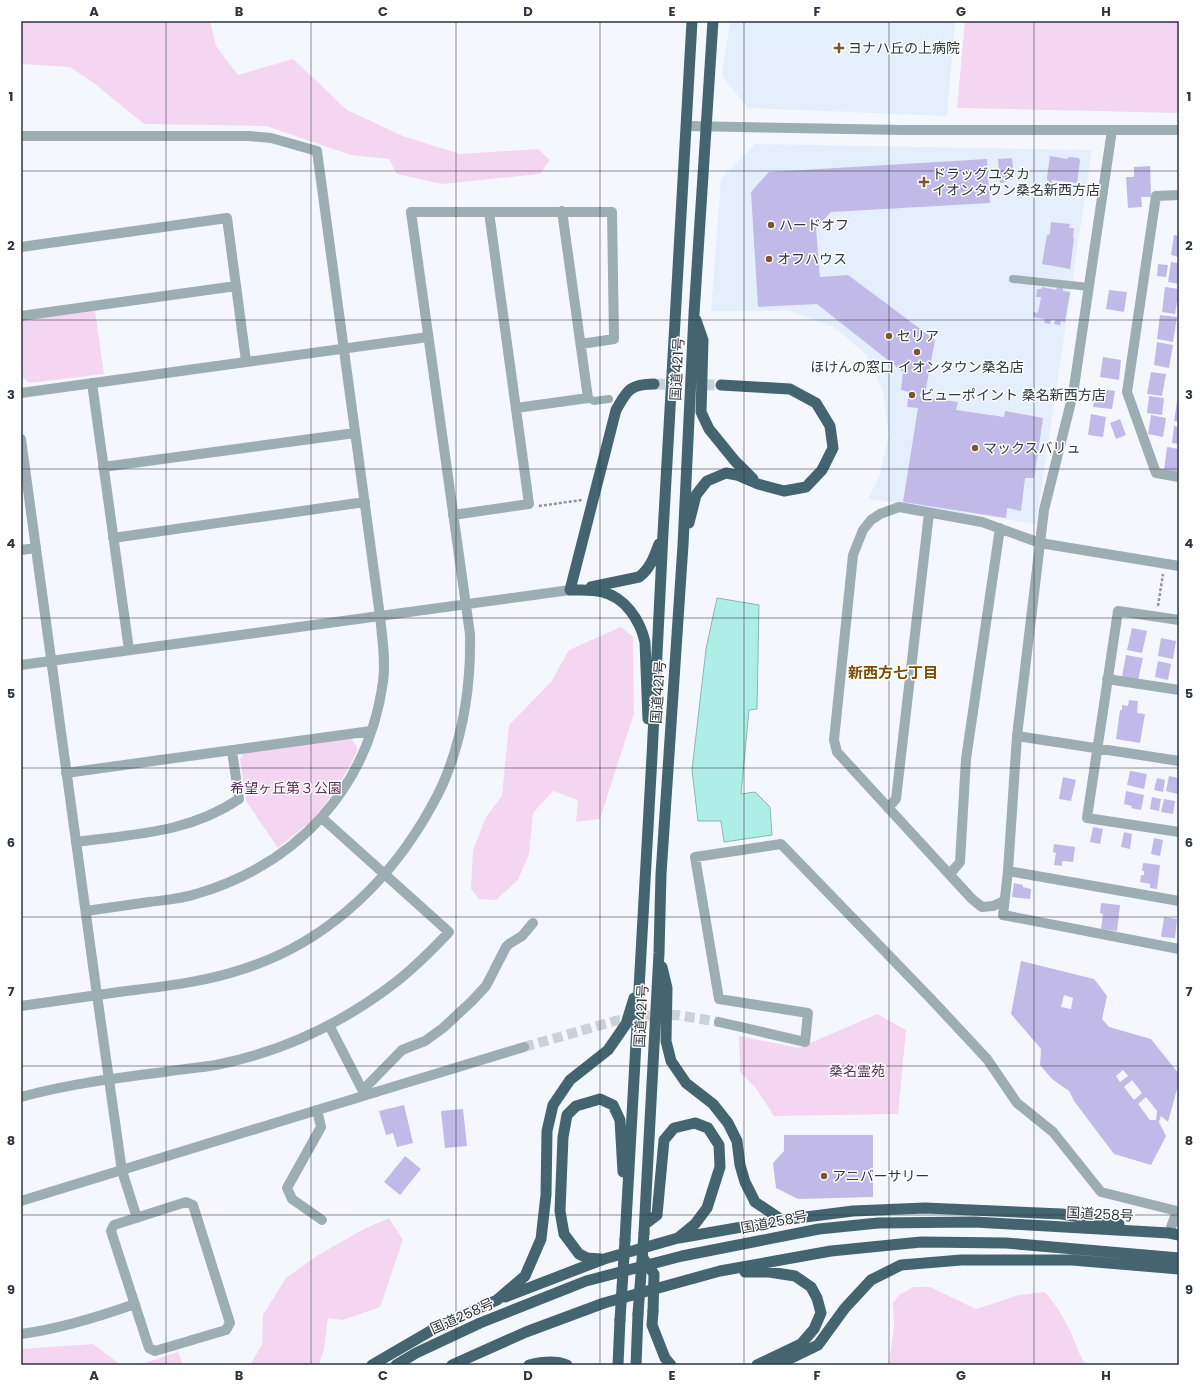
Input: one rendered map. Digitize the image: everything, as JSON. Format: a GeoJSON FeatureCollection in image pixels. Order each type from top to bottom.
{"type":"FeatureCollection","features":[{"type":"Feature","properties":{"kind":"highway","name":"国道421号"},"geometry":{"type":"LineString","coordinates":[[619,1359],[692,21]]}},
{"type":"Feature","properties":{"kind":"highway","name":"国道421号"},"geometry":{"type":"LineString","coordinates":[[636,1365],[662,874],[683,545],[694,314],[713,21]]}},
{"type":"Feature","properties":{"kind":"highway"},"geometry":{"type":"LineString","coordinates":[[694,314],[703,340],[701,412],[709,429],[735,461],[758,484]]}},
{"type":"Feature","properties":{"kind":"highway"},"geometry":{"type":"LineString","coordinates":[[570,590],[616,410],[628,391],[642,384],[654,384]]}},
{"type":"Feature","properties":{"kind":"highway"},"geometry":{"type":"LineString","coordinates":[[683,545],[696,495],[707,480],[726,473],[737,475],[758,484],[784,491],[806,487],[822,470],[833,448],[830,426],[816,403],[790,389],[721,385]]}},
{"type":"Feature","properties":{"kind":"highway"},"geometry":{"type":"LineString","coordinates":[[570,590],[639,577],[645,573],[650,566],[663,534]]}},
{"type":"Feature","properties":{"kind":"highway"},"geometry":{"type":"LineString","coordinates":[[570,590],[594,590],[612,595],[627,607],[638,621],[642,629],[645,642],[647,666],[647,708],[652,756]]}},
{"type":"Feature","properties":{"kind":"highway"},"geometry":{"type":"LineString","coordinates":[[659,953],[667,988],[666,1041],[671,1061],[686,1083],[713,1104],[728,1123],[737,1141],[740,1165],[755,1202],[782,1220]]}},
{"type":"Feature","properties":{"kind":"highway"},"geometry":{"type":"LineString","coordinates":[[497,1300],[525,1276],[541,1239],[546,1195],[547,1131],[553,1104],[570,1080],[608,1050],[626,1024],[639,982]]}},
{"type":"Feature","properties":{"kind":"highway"},"geometry":{"type":"LineString","coordinates":[[604,1259],[587,1258],[579,1254],[564,1234],[560,1211],[563,1137],[567,1115],[576,1106],[600,1099],[613,1105],[620,1120],[623,1152],[623,1183],[628,1191]]}},
{"type":"Feature","properties":{"kind":"highway"},"geometry":{"type":"LineString","coordinates":[[644,1229],[656,1215],[664,1140],[674,1128],[695,1123],[708,1128],[719,1145],[720,1166],[707,1208],[695,1224],[678,1238]]}},
{"type":"Feature","properties":{"kind":"highway"},"geometry":{"type":"LineString","coordinates":[[372,1365],[439,1326],[497,1300],[604,1259],[678,1238],[782,1220],[853,1211],[925,1208],[1062,1214],[1174,1234]]}},
{"type":"Feature","properties":{"kind":"highway","name":"国道258号"},"geometry":{"type":"LineString","coordinates":[[396,1365],[416,1353],[480,1324],[586,1281],[682,1256],[819,1229],[878,1223],[974,1222],[1174,1234]]}},
{"type":"Feature","properties":{"kind":"highway"},"geometry":{"type":"LineString","coordinates":[[452,1365],[526,1332],[604,1303],[720,1271],[831,1251],[921,1242],[1006,1243],[1179,1258]]}},
{"type":"Feature","properties":{"kind":"highway"},"geometry":{"type":"LineString","coordinates":[[642,1258],[654,1274],[652,1325],[665,1358],[671,1365]]}},
{"type":"Feature","properties":{"kind":"highway"},"geometry":{"type":"LineString","coordinates":[[777,1365],[818,1345],[845,1308],[871,1280],[901,1265],[961,1260],[1072,1260],[1179,1269]]}},
{"type":"Feature","properties":{"kind":"highway"},"geometry":{"type":"LineString","coordinates":[[720,1271],[769,1272],[795,1276],[811,1287],[817,1298],[821,1313],[814,1329],[801,1344],[757,1365]]}},
{"type":"Feature","properties":{"kind":"highway"},"geometry":{"type":"LineString","coordinates":[[619,1359],[627,1365]]}},
{"type":"Feature","properties":{"kind":"highway"},"geometry":{"type":"LineString","coordinates":[[529,1365],[541,1362],[561,1362],[567,1365]]}},
{"type":"Feature","properties":{"kind":"street"},"geometry":{"type":"LineString","coordinates":[[686,126],[904,130],[1179,130]]}},
{"type":"Feature","properties":{"kind":"street"},"geometry":{"type":"LineString","coordinates":[[1112,130],[1073,394],[1044,510],[1017,736],[1008,871],[1003,915],[1179,949]]}},
{"type":"Feature","properties":{"kind":"street"},"geometry":{"type":"LineString","coordinates":[[21,136],[249,136],[271,138],[318,151],[383,648],[383,681],[371,731],[364,752],[338,798],[322,818],[295,844],[258,869],[227,884],[176,899],[86,911]]}},
{"type":"Feature","properties":{"kind":"street"},"geometry":{"type":"LineString","coordinates":[[1179,195],[1156,196],[1127,392],[1156,473],[1179,476]]}},
{"type":"Feature","properties":{"kind":"street"},"geometry":{"type":"LineString","coordinates":[[516,408],[588,398],[562,211]]}},
{"type":"Feature","properties":{"kind":"street"},"geometry":{"type":"LineString","coordinates":[[21,1006],[191,983],[225,975],[260,963],[293,947],[328,926],[363,897],[385,875],[411,840],[430,809],[447,774],[462,719],[469,673],[470,634],[411,212],[612,212],[614,339],[581,344]]}},
{"type":"Feature","properties":{"kind":"street"},"geometry":{"type":"LineString","coordinates":[[453,515],[529,504],[489,212]]}},
{"type":"Feature","properties":{"kind":"street"},"geometry":{"type":"LineString","coordinates":[[21,247],[227,218],[246,361]]}},
{"type":"Feature","properties":{"kind":"street"},"geometry":{"type":"LineString","coordinates":[[21,316],[236,286]]}},
{"type":"Feature","properties":{"kind":"street"},"geometry":{"type":"LineString","coordinates":[[21,393],[428,337]]}},
{"type":"Feature","properties":{"kind":"street"},"geometry":{"type":"LineString","coordinates":[[92,383],[129,650]]}},
{"type":"Feature","properties":{"kind":"street"},"geometry":{"type":"LineString","coordinates":[[103,467],[355,433]]}},
{"type":"Feature","properties":{"kind":"street"},"geometry":{"type":"LineString","coordinates":[[21,439],[24,478],[36,548],[122,1171],[137,1218]]}},
{"type":"Feature","properties":{"kind":"street"},"geometry":{"type":"LineString","coordinates":[[113,538],[365,502]]}},
{"type":"Feature","properties":{"kind":"street"},"geometry":{"type":"LineString","coordinates":[[1004,901],[993,906],[982,907],[972,899],[837,752],[834,740],[854,555],[863,530],[871,520],[880,514],[899,507],[982,522],[1040,543],[1179,566]]}},
{"type":"Feature","properties":{"kind":"street"},"geometry":{"type":"LineString","coordinates":[[888,808],[896,799],[929,512]]}},
{"type":"Feature","properties":{"kind":"street"},"geometry":{"type":"LineString","coordinates":[[950,874],[960,862],[966,759],[1000,528]]}},
{"type":"Feature","properties":{"kind":"street"},"geometry":{"type":"LineString","coordinates":[[21,550],[36,548]]}},
{"type":"Feature","properties":{"kind":"street"},"geometry":{"type":"LineString","coordinates":[[21,665],[570,590]]}},
{"type":"Feature","properties":{"kind":"street"},"geometry":{"type":"LineString","coordinates":[[1179,620],[1118,611],[1087,818],[1179,832]]}},
{"type":"Feature","properties":{"kind":"street"},"geometry":{"type":"LineString","coordinates":[[1108,680],[1179,690]]}},
{"type":"Feature","properties":{"kind":"street"},"geometry":{"type":"LineString","coordinates":[[66,773],[371,731]]}},
{"type":"Feature","properties":{"kind":"street"},"geometry":{"type":"LineString","coordinates":[[1017,736],[1179,761]]}},
{"type":"Feature","properties":{"kind":"street"},"geometry":{"type":"LineString","coordinates":[[76,842],[170,829],[200,820],[232,804],[239,799],[232,751]]}},
{"type":"Feature","properties":{"kind":"street"},"geometry":{"type":"LineString","coordinates":[[21,1096],[44,1090],[110,1079],[214,1065],[272,1050],[329,1026],[358,1009],[397,982],[425,957],[449,932],[322,818]]}},
{"type":"Feature","properties":{"kind":"street"},"geometry":{"type":"LineString","coordinates":[[719,1022],[805,1042],[808,1014],[719,999],[695,857],[781,844],[932,999],[987,1058],[1017,1102],[1053,1132],[1101,1192],[1177,1211],[1174,1234]]}},
{"type":"Feature","properties":{"kind":"street"},"geometry":{"type":"LineString","coordinates":[[1008,871],[1179,901]]}},
{"type":"Feature","properties":{"kind":"street"},"geometry":{"type":"LineString","coordinates":[[364,1092],[402,1050],[425,1041],[466,1008],[486,986],[509,944],[522,936],[533,923]]}},
{"type":"Feature","properties":{"kind":"street"},"geometry":{"type":"LineString","coordinates":[[329,1026],[364,1092]]}},
{"type":"Feature","properties":{"kind":"street"},"geometry":{"type":"LineString","coordinates":[[21,1201],[317,1110],[364,1092],[376,1092],[524,1047]]}},
{"type":"Feature","properties":{"kind":"street"},"geometry":{"type":"LineString","coordinates":[[317,1110],[321,1128],[287,1188],[292,1199],[322,1220]]}},
{"type":"Feature","properties":{"kind":"street"},"geometry":{"type":"LineString","coordinates":[[186,1202],[193,1204],[230,1323],[226,1330],[155,1351],[149,1348],[135,1304],[111,1231],[114,1225],[186,1202]]}},
{"type":"Feature","properties":{"kind":"street"},"geometry":{"type":"LineString","coordinates":[[21,1334],[39,1332],[96,1317],[135,1304]]}},
{"type":"Feature","properties":{"kind":"lane"},"geometry":{"type":"LineString","coordinates":[[1014,278],[1089,287]]}},
{"type":"Feature","properties":{"kind":"lane"},"geometry":{"type":"LineString","coordinates":[[588,398],[594,401],[610,399]]}},
{"type":"Feature","properties":{"kind":"path"},"geometry":{"type":"LineString","coordinates":[[529,504],[535,507],[584,500]]}},
{"type":"Feature","properties":{"kind":"path"},"geometry":{"type":"LineString","coordinates":[[1156,617],[1165,564]]}},
{"type":"Feature","properties":{"kind":"shaded area","name":"ヨナハ丘の上病院"},"geometry":{"type":"Polygon","coordinates":[[[730,21],[955,21],[947,116],[748,108],[722,76],[730,21]]]}},
{"type":"Feature","properties":{"kind":"shaded area"},"geometry":{"type":"Polygon","coordinates":[[[755,144],[1092,150],[1036,524],[868,499],[879,477],[889,435],[883,392],[867,355],[834,327],[789,311],[711,311],[721,179],[755,144]]]}},
{"type":"Feature","properties":{"kind":"shaded area"},"geometry":{"type":"Polygon","coordinates":[[[717,598],[759,605],[757,709],[749,710],[741,794],[755,792],[770,807],[772,835],[724,842],[721,821],[698,821],[692,770],[706,649],[717,598]]]}},
{"type":"Feature","properties":{"kind":"green space"},"geometry":{"type":"Polygon","coordinates":[[[21,21],[210,21],[216,46],[238,75],[293,59],[347,110],[403,136],[460,154],[538,149],[550,160],[540,174],[442,184],[397,174],[389,159],[351,155],[266,126],[144,124],[95,84],[70,67],[21,64],[21,21]]]}},
{"type":"Feature","properties":{"kind":"green space"},"geometry":{"type":"Polygon","coordinates":[[[965,21],[1179,21],[1179,113],[957,108],[965,21]]]}},
{"type":"Feature","properties":{"kind":"green space"},"geometry":{"type":"Polygon","coordinates":[[[95,311],[104,374],[29,383],[22,377],[21,321],[95,311]]]}},
{"type":"Feature","properties":{"kind":"green space"},"geometry":{"type":"Polygon","coordinates":[[[621,627],[633,637],[634,713],[600,819],[576,822],[578,800],[553,791],[533,813],[529,854],[518,880],[496,900],[479,899],[471,889],[473,850],[486,817],[502,796],[509,725],[551,682],[569,650],[621,627]]]}},
{"type":"Feature","properties":{"kind":"green space","name":"希望ヶ丘第３公園"},"geometry":{"type":"Polygon","coordinates":[[[351,738],[358,749],[345,775],[323,807],[312,819],[278,848],[246,801],[240,759],[244,753],[351,738]]]}},
{"type":"Feature","properties":{"kind":"green space","name":"桑名霊苑"},"geometry":{"type":"Polygon","coordinates":[[[877,1014],[906,1030],[898,1114],[774,1116],[755,1087],[740,1072],[739,1036],[799,1048],[877,1014]]]}},
{"type":"Feature","properties":{"kind":"green space"},"geometry":{"type":"Polygon","coordinates":[[[389,1218],[403,1240],[380,1307],[343,1320],[328,1318],[324,1349],[319,1365],[250,1365],[262,1345],[263,1315],[286,1278],[318,1255],[364,1229],[389,1218]]]}},
{"type":"Feature","properties":{"kind":"green space"},"geometry":{"type":"Polygon","coordinates":[[[914,1287],[930,1287],[976,1309],[1019,1295],[1045,1292],[1065,1320],[1086,1365],[889,1365],[894,1327],[893,1303],[900,1294],[914,1287]]]}},
{"type":"Feature","properties":{"kind":"green space"},"geometry":{"type":"Polygon","coordinates":[[[93,1344],[121,1365],[21,1365],[21,1349],[93,1344]]]}},
{"type":"Feature","properties":{"kind":"green space"},"geometry":{"type":"Polygon","coordinates":[[[178,1352],[183,1365],[141,1364],[178,1352]]]}},
{"type":"Feature","properties":{"kind":"building"},"geometry":{"type":"Polygon","coordinates":[[[1050,156],[1067,159],[1069,157],[1079,158],[1080,161],[1077,183],[1052,180],[1052,183],[1048,182],[1047,178],[1050,156]]]}},
{"type":"Feature","properties":{"kind":"building"},"geometry":{"type":"Polygon","coordinates":[[[1012,158],[1014,179],[1006,180],[1006,182],[1000,183],[998,159],[1012,158]]]}},
{"type":"Feature","properties":{"kind":"building"},"geometry":{"type":"Polygon","coordinates":[[[987,159],[990,203],[831,212],[816,228],[820,277],[848,275],[935,340],[925,394],[920,393],[920,397],[958,402],[956,410],[1004,417],[1005,411],[1043,418],[1034,478],[1025,478],[1021,511],[1007,508],[1006,518],[903,502],[918,408],[907,407],[909,392],[901,390],[903,372],[817,304],[758,307],[751,192],[769,172],[987,159]]]}},
{"type":"Feature","properties":{"kind":"building"},"geometry":{"type":"Polygon","coordinates":[[[1150,166],[1151,197],[1141,197],[1142,207],[1128,208],[1126,177],[1134,177],[1134,167],[1150,166]]]}},
{"type":"Feature","properties":{"kind":"building"},"geometry":{"type":"Polygon","coordinates":[[[1051,222],[1070,224],[1069,228],[1074,228],[1070,269],[1042,264],[1047,235],[1050,234],[1051,222]]]}},
{"type":"Feature","properties":{"kind":"building"},"geometry":{"type":"Polygon","coordinates":[[[1174,235],[1179,236],[1179,257],[1171,255],[1174,235]]]}},
{"type":"Feature","properties":{"kind":"building"},"geometry":{"type":"Polygon","coordinates":[[[1171,262],[1179,263],[1179,284],[1168,282],[1171,262]]]}},
{"type":"Feature","properties":{"kind":"building"},"geometry":{"type":"Polygon","coordinates":[[[1158,264],[1168,265],[1166,277],[1157,276],[1158,264]]]}},
{"type":"Feature","properties":{"kind":"building"},"geometry":{"type":"Polygon","coordinates":[[[1042,287],[1056,290],[1057,287],[1063,288],[1063,291],[1070,292],[1065,322],[1061,321],[1060,325],[1054,324],[1055,320],[1051,320],[1050,324],[1044,323],[1045,319],[1033,317],[1033,312],[1038,313],[1041,297],[1036,297],[1037,289],[1041,289],[1042,287]]]}},
{"type":"Feature","properties":{"kind":"building"},"geometry":{"type":"Polygon","coordinates":[[[1165,287],[1179,289],[1179,303],[1177,302],[1175,314],[1162,312],[1165,287]]]}},
{"type":"Feature","properties":{"kind":"building"},"geometry":{"type":"Polygon","coordinates":[[[1109,290],[1127,292],[1124,312],[1106,309],[1109,290]]]}},
{"type":"Feature","properties":{"kind":"building"},"geometry":{"type":"Polygon","coordinates":[[[1160,315],[1177,317],[1173,342],[1157,339],[1160,315]]]}},
{"type":"Feature","properties":{"kind":"building"},"geometry":{"type":"Polygon","coordinates":[[[1157,342],[1173,345],[1169,368],[1154,365],[1157,342]]]}},
{"type":"Feature","properties":{"kind":"building"},"geometry":{"type":"Polygon","coordinates":[[[1103,357],[1121,360],[1119,380],[1100,377],[1103,357]]]}},
{"type":"Feature","properties":{"kind":"building"},"geometry":{"type":"Polygon","coordinates":[[[1151,372],[1166,374],[1162,396],[1147,394],[1151,372]]]}},
{"type":"Feature","properties":{"kind":"building"},"geometry":{"type":"Polygon","coordinates":[[[1096,388],[1115,391],[1112,409],[1093,407],[1096,388]]]}},
{"type":"Feature","properties":{"kind":"building"},"geometry":{"type":"Polygon","coordinates":[[[1149,396],[1164,398],[1162,415],[1147,413],[1149,396]]]}},
{"type":"Feature","properties":{"kind":"building"},"geometry":{"type":"Polygon","coordinates":[[[1177,402],[1179,402],[1179,422],[1174,421],[1177,402]]]}},
{"type":"Feature","properties":{"kind":"building"},"geometry":{"type":"Polygon","coordinates":[[[1091,414],[1106,417],[1103,437],[1088,435],[1091,414]]]}},
{"type":"Feature","properties":{"kind":"building"},"geometry":{"type":"Polygon","coordinates":[[[1151,415],[1166,418],[1163,437],[1148,434],[1151,415]]]}},
{"type":"Feature","properties":{"kind":"building"},"geometry":{"type":"Polygon","coordinates":[[[1120,419],[1126,435],[1116,439],[1110,423],[1120,419]]]}},
{"type":"Feature","properties":{"kind":"building"},"geometry":{"type":"Polygon","coordinates":[[[1174,426],[1179,427],[1179,444],[1172,443],[1174,426]]]}},
{"type":"Feature","properties":{"kind":"building"},"geometry":{"type":"Polygon","coordinates":[[[1167,447],[1179,449],[1179,472],[1164,470],[1167,447]]]}},
{"type":"Feature","properties":{"kind":"building"},"geometry":{"type":"Polygon","coordinates":[[[1132,628],[1147,631],[1142,653],[1127,650],[1132,628]]]}},
{"type":"Feature","properties":{"kind":"building"},"geometry":{"type":"Polygon","coordinates":[[[1161,638],[1176,641],[1173,659],[1158,656],[1161,638]]]}},
{"type":"Feature","properties":{"kind":"building"},"geometry":{"type":"Polygon","coordinates":[[[1126,655],[1143,658],[1138,680],[1122,677],[1126,655]]]}},
{"type":"Feature","properties":{"kind":"building"},"geometry":{"type":"Polygon","coordinates":[[[1158,661],[1171,664],[1168,680],[1155,677],[1158,661]]]}},
{"type":"Feature","properties":{"kind":"building"},"geometry":{"type":"Polygon","coordinates":[[[1129,700],[1138,701],[1137,713],[1145,714],[1140,743],[1116,739],[1120,710],[1122,710],[1122,705],[1128,706],[1129,700]]]}},
{"type":"Feature","properties":{"kind":"building"},"geometry":{"type":"Polygon","coordinates":[[[1130,771],[1147,774],[1144,789],[1127,785],[1130,771]]]}},
{"type":"Feature","properties":{"kind":"building"},"geometry":{"type":"Polygon","coordinates":[[[1169,776],[1179,778],[1178,794],[1166,791],[1169,776]]]}},
{"type":"Feature","properties":{"kind":"building"},"geometry":{"type":"Polygon","coordinates":[[[1063,777],[1076,780],[1071,801],[1059,799],[1063,777]]]}},
{"type":"Feature","properties":{"kind":"building"},"geometry":{"type":"Polygon","coordinates":[[[1157,778],[1165,780],[1163,792],[1154,790],[1157,778]]]}},
{"type":"Feature","properties":{"kind":"building"},"geometry":{"type":"Polygon","coordinates":[[[1126,791],[1144,795],[1141,810],[1131,808],[1132,806],[1124,804],[1126,791]]]}},
{"type":"Feature","properties":{"kind":"building"},"geometry":{"type":"Polygon","coordinates":[[[1152,797],[1161,799],[1159,811],[1150,809],[1152,797]]]}},
{"type":"Feature","properties":{"kind":"building"},"geometry":{"type":"Polygon","coordinates":[[[1164,799],[1175,801],[1173,814],[1161,812],[1164,799]]]}},
{"type":"Feature","properties":{"kind":"building"},"geometry":{"type":"Polygon","coordinates":[[[1093,827],[1103,829],[1100,844],[1090,842],[1093,827]]]}},
{"type":"Feature","properties":{"kind":"building"},"geometry":{"type":"Polygon","coordinates":[[[1124,832],[1132,834],[1130,849],[1121,847],[1124,832]]]}},
{"type":"Feature","properties":{"kind":"building"},"geometry":{"type":"Polygon","coordinates":[[[1154,838],[1163,840],[1160,856],[1151,854],[1154,838]]]}},
{"type":"Feature","properties":{"kind":"building"},"geometry":{"type":"Polygon","coordinates":[[[1054,844],[1075,847],[1073,862],[1062,861],[1062,866],[1054,865],[1056,853],[1053,852],[1054,844]]]}},
{"type":"Feature","properties":{"kind":"building"},"geometry":{"type":"Polygon","coordinates":[[[1143,863],[1160,865],[1157,889],[1150,888],[1150,884],[1140,882],[1141,875],[1144,875],[1144,871],[1142,871],[1143,863]]]}},
{"type":"Feature","properties":{"kind":"building"},"geometry":{"type":"Polygon","coordinates":[[[1014,883],[1031,889],[1030,899],[1012,897],[1014,883]]]}},
{"type":"Feature","properties":{"kind":"building"},"geometry":{"type":"Polygon","coordinates":[[[1101,903],[1120,905],[1117,931],[1101,929],[1103,914],[1100,913],[1101,903]]]}},
{"type":"Feature","properties":{"kind":"building"},"geometry":{"type":"Polygon","coordinates":[[[1164,917],[1177,919],[1175,938],[1161,937],[1164,917]]]}},
{"type":"Feature","properties":{"kind":"building"},"geometry":{"type":"Polygon","coordinates":[[[1021,961],[1094,979],[1107,996],[1102,1019],[1109,1027],[1151,1039],[1179,1074],[1179,1082],[1168,1122],[1161,1116],[1159,1122],[1166,1136],[1151,1165],[1114,1154],[1074,1101],[1069,1091],[1052,1079],[1040,1065],[1041,1049],[1011,1014],[1021,961]],[[1064,995],[1061,1007],[1071,1009],[1073,998],[1064,995]],[[1123,1070],[1116,1076],[1120,1082],[1128,1076],[1123,1070]],[[1132,1080],[1124,1087],[1134,1100],[1142,1093],[1132,1080]],[[1146,1097],[1138,1104],[1150,1120],[1156,1120],[1157,1111],[1146,1097]]]}},
{"type":"Feature","properties":{"kind":"building"},"geometry":{"type":"Polygon","coordinates":[[[404,1105],[413,1143],[397,1147],[393,1133],[386,1135],[379,1111],[404,1105]]]}},
{"type":"Feature","properties":{"kind":"building"},"geometry":{"type":"Polygon","coordinates":[[[463,1109],[467,1146],[445,1148],[441,1111],[463,1109]]]}},
{"type":"Feature","properties":{"kind":"building","name":"アニバーサリー"},"geometry":{"type":"Polygon","coordinates":[[[784,1135],[873,1135],[873,1197],[798,1199],[776,1188],[773,1163],[784,1151],[784,1135]]]}},
{"type":"Feature","properties":{"kind":"building"},"geometry":{"type":"Polygon","coordinates":[[[405,1156],[421,1169],[400,1195],[384,1182],[405,1156]]]}},
{"type":"Feature","properties":{"kind":"tunnel"},"geometry":{"type":"LineString","coordinates":[[654,384],[721,385]]}},
{"type":"Feature","properties":{"kind":"tunnel"},"geometry":{"type":"LineString","coordinates":[[524,1047],[615,1021],[643,1016],[677,1015],[719,1022]]}},
{"type":"Feature","properties":{"kind":"place","name":"ヨナハ丘の上病院"},"geometry":{"type":"Point","coordinates":[839,48]}},
{"type":"Feature","properties":{"kind":"place","name":"ドラッグユタカ イオンタウン桑名新西方店"},"geometry":{"type":"Point","coordinates":[924,182]}},
{"type":"Feature","properties":{"kind":"place","name":"ハードオフ"},"geometry":{"type":"Point","coordinates":[771,225]}},
{"type":"Feature","properties":{"kind":"place","name":"オフハウス"},"geometry":{"type":"Point","coordinates":[769,259]}},
{"type":"Feature","properties":{"kind":"place","name":"セリア"},"geometry":{"type":"Point","coordinates":[889,336]}},
{"type":"Feature","properties":{"kind":"place","name":"ほけんの窓口 イオンタウン桑名店"},"geometry":{"type":"Point","coordinates":[917,352]}},
{"type":"Feature","properties":{"kind":"place","name":"ビューポイント 桑名新西方店"},"geometry":{"type":"Point","coordinates":[912,395]}},
{"type":"Feature","properties":{"kind":"place","name":"マックスバリュ"},"geometry":{"type":"Point","coordinates":[975,448]}},
{"type":"Feature","properties":{"kind":"place","name":"アニバーサリー"},"geometry":{"type":"Point","coordinates":[824,1176]}},
{"type":"Feature","properties":{"kind":"district","name":"新西方七丁目"},"geometry":{"type":"Point","coordinates":[893,672]}}]}
